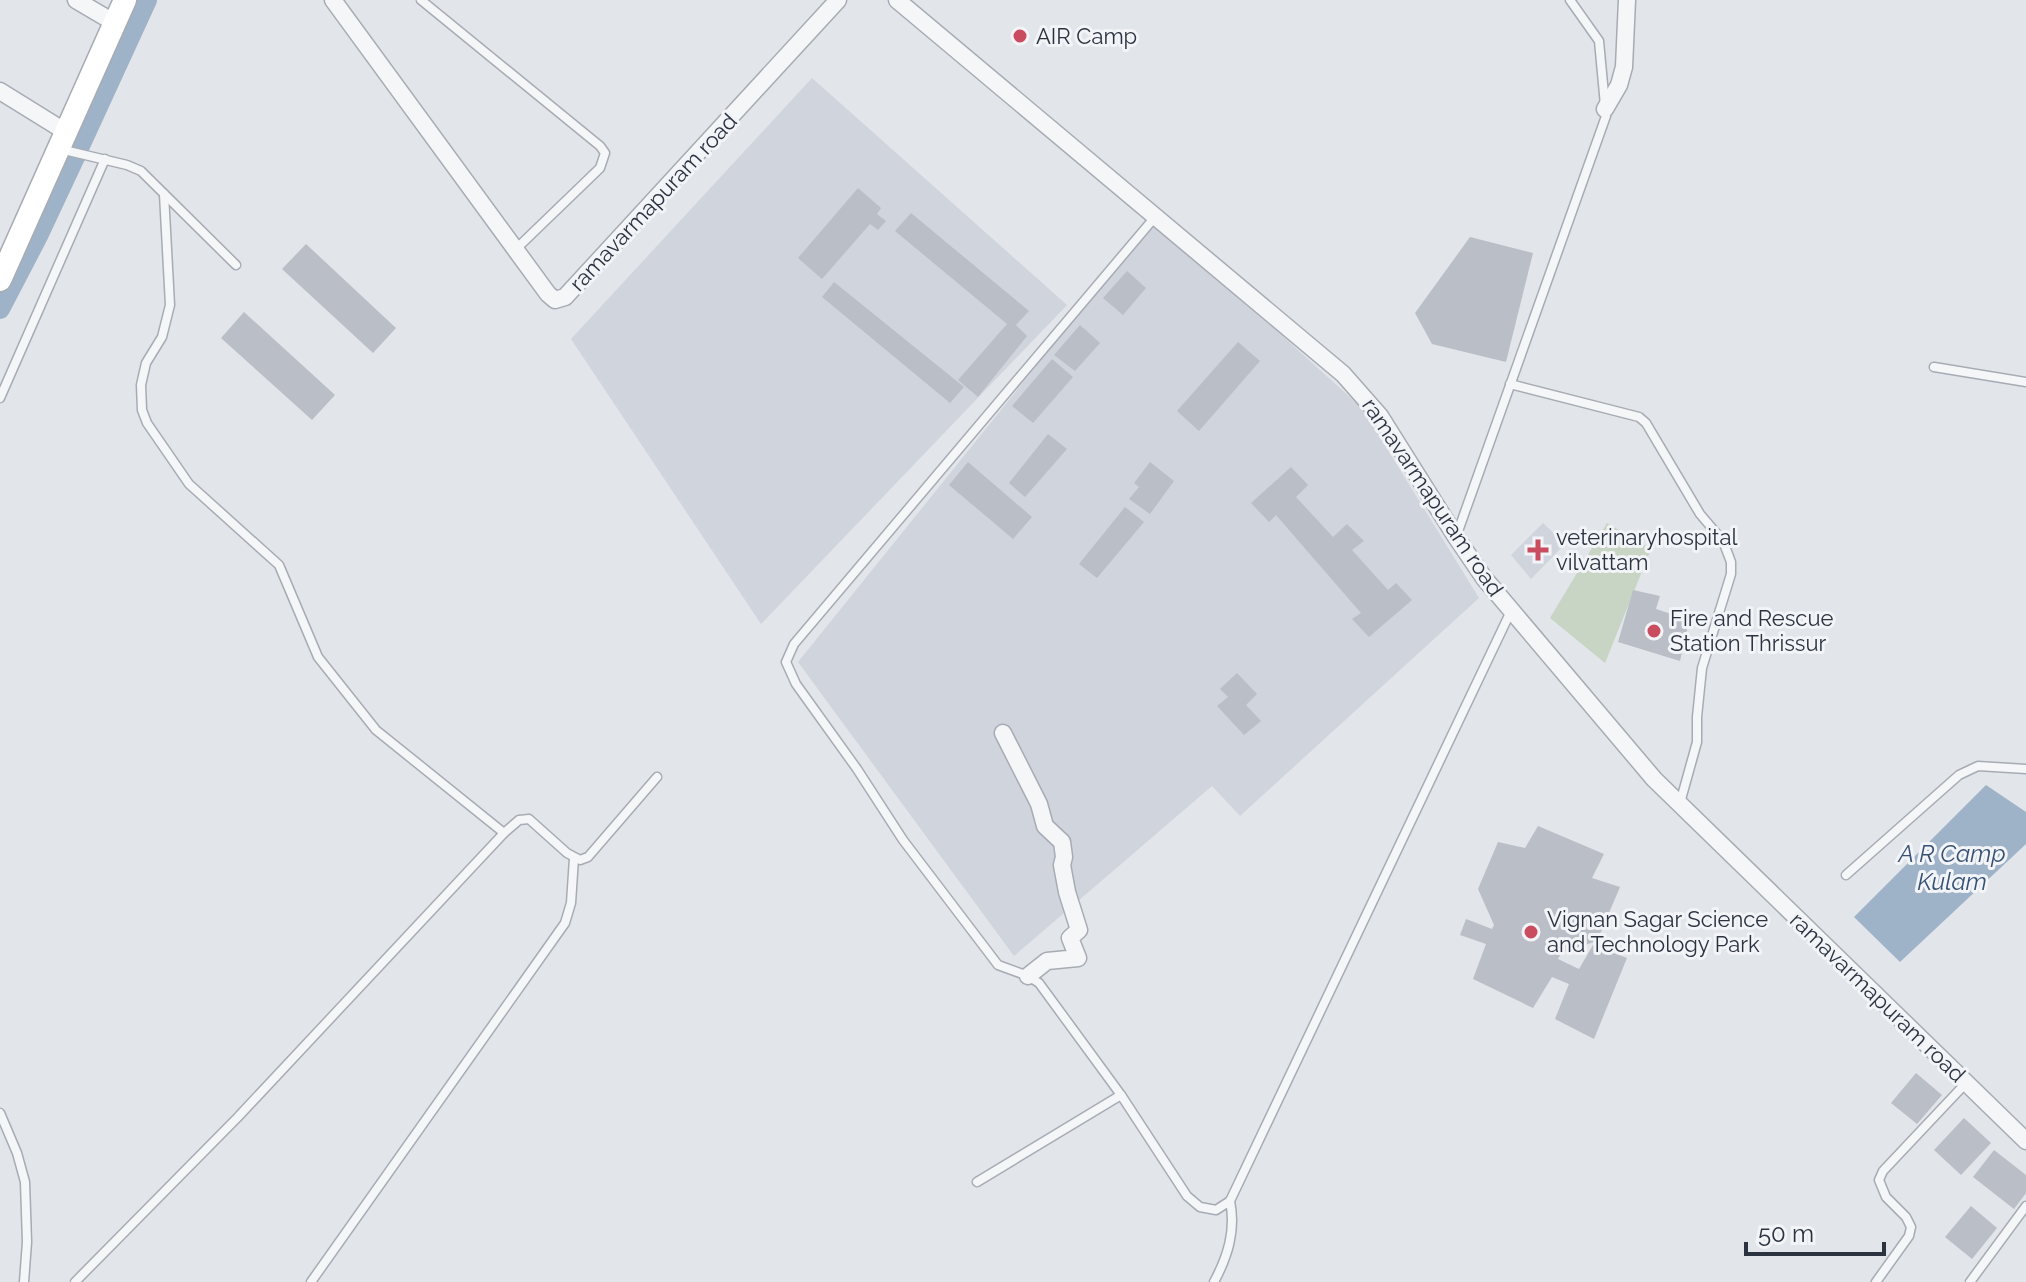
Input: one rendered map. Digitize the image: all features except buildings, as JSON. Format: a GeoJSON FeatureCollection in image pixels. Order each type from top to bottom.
{"type":"FeatureCollection","features":[{"type":"Feature","properties":{"kind":"street"},"geometry":{"type":"LineString","coordinates":[[76,0],[115,23]]}},
{"type":"Feature","properties":{"kind":"street"},"geometry":{"type":"LineString","coordinates":[[0,280],[125,0]]}},
{"type":"Feature","properties":{"kind":"street","name":"ramavarmapuram road"},"geometry":{"type":"LineString","coordinates":[[333,0],[555,300],[565,297],[838,0]]}},
{"type":"Feature","properties":{"kind":"street","name":"ramavarmapuram road"},"geometry":{"type":"LineString","coordinates":[[897,0],[1361,392],[1380,416],[1484,578],[1654,779],[2026,1141]]}},
{"type":"Feature","properties":{"kind":"street"},"geometry":{"type":"LineString","coordinates":[[1605,109],[1619,85],[1624,67],[1627,0]]}},
{"type":"Feature","properties":{"kind":"street"},"geometry":{"type":"LineString","coordinates":[[0,91],[63,140]]}},
{"type":"Feature","properties":{"kind":"street"},"geometry":{"type":"LineString","coordinates":[[1003,733],[1039,804],[1045,826],[1062,842],[1067,892],[1079,930],[1070,938],[1078,958],[1047,961],[1028,976]]}},
{"type":"Feature","properties":{"kind":"lane"},"geometry":{"type":"LineString","coordinates":[[421,0],[605,153],[600,168],[516,250]]}},
{"type":"Feature","properties":{"kind":"lane"},"geometry":{"type":"LineString","coordinates":[[1456,537],[1606,116],[1599,41],[1570,0]]}},
{"type":"Feature","properties":{"kind":"lane"},"geometry":{"type":"LineString","coordinates":[[63,140],[141,171],[236,265]]}},
{"type":"Feature","properties":{"kind":"lane"},"geometry":{"type":"LineString","coordinates":[[0,398],[105,159]]}},
{"type":"Feature","properties":{"kind":"lane"},"geometry":{"type":"LineString","coordinates":[[164,194],[170,305],[162,337],[146,363],[141,385],[142,410],[147,423],[189,484],[279,565],[318,657],[376,730],[504,833]]}},
{"type":"Feature","properties":{"kind":"lane"},"geometry":{"type":"LineString","coordinates":[[1156,216],[794,644],[786,662],[796,684],[903,840],[998,965],[1039,983],[1121,1095],[1187,1196],[1200,1207],[1216,1210],[1230,1201],[1512,610]]}},
{"type":"Feature","properties":{"kind":"lane"},"geometry":{"type":"LineString","coordinates":[[1934,367],[2026,382]]}},
{"type":"Feature","properties":{"kind":"lane"},"geometry":{"type":"LineString","coordinates":[[1510,384],[1639,417],[1646,423],[1700,514],[1729,551],[1731,574],[1702,668],[1697,742],[1680,804]]}},
{"type":"Feature","properties":{"kind":"lane"},"geometry":{"type":"LineString","coordinates":[[1846,875],[1959,775],[1978,766],[2026,769]]}},
{"type":"Feature","properties":{"kind":"lane"},"geometry":{"type":"LineString","coordinates":[[75,1282],[237,1118],[504,833],[519,820],[529,819],[580,860],[588,857],[657,777]]}},
{"type":"Feature","properties":{"kind":"lane"},"geometry":{"type":"LineString","coordinates":[[311,1282],[565,923],[571,903],[574,858]]}},
{"type":"Feature","properties":{"kind":"lane"},"geometry":{"type":"LineString","coordinates":[[1876,1282],[1909,1236],[1911,1227],[1906,1217],[1886,1197],[1879,1180],[1883,1171],[1966,1083]]}},
{"type":"Feature","properties":{"kind":"lane"},"geometry":{"type":"LineString","coordinates":[[977,1182],[1121,1095]]}},
{"type":"Feature","properties":{"kind":"lane"},"geometry":{"type":"LineString","coordinates":[[0,1113],[25,1182],[27,1242],[24,1282]]}},
{"type":"Feature","properties":{"kind":"lane"},"geometry":{"type":"LineString","coordinates":[[1214,1282],[1233,1235],[1230,1201]]}},
{"type":"Feature","properties":{"kind":"lane"},"geometry":{"type":"LineString","coordinates":[[1970,1282],[2026,1206]]}},
{"type":"Feature","properties":{"kind":"shaded area"},"geometry":{"type":"Polygon","coordinates":[[[812,78],[1067,305],[761,624],[571,339],[812,78]]]}},
{"type":"Feature","properties":{"kind":"shaded area"},"geometry":{"type":"Polygon","coordinates":[[[1154,220],[1362,408],[1479,598],[1240,816],[1212,786],[1014,956],[798,662],[1154,220]]]}},
{"type":"Feature","properties":{"kind":"shaded area","name":"veterinaryhospital vilvattam"},"geometry":{"type":"Polygon","coordinates":[[[1543,523],[1565,544],[1531,579],[1511,555],[1543,523]]]}},
{"type":"Feature","properties":{"kind":"green space"},"geometry":{"type":"Polygon","coordinates":[[[1607,523],[1651,549],[1605,663],[1550,618],[1607,523]]]}},
{"type":"Feature","properties":{"kind":"water","name":"A R Camp Kulam"},"geometry":{"type":"Polygon","coordinates":[[[1986,785],[2026,812],[2026,844],[1900,962],[1854,917],[1986,785]]]}},
{"type":"Feature","properties":{"kind":"waterway"},"geometry":{"type":"LineString","coordinates":[[79,148],[147,0]]}},
{"type":"Feature","properties":{"kind":"waterway"},"geometry":{"type":"LineString","coordinates":[[0,309],[76,155]]}},
{"type":"Feature","properties":{"kind":"place","name":"AIR Camp"},"geometry":{"type":"Point","coordinates":[1020,36]}},
{"type":"Feature","properties":{"kind":"place","name":"veterinaryhospital vilvattam"},"geometry":{"type":"Point","coordinates":[1538,550]}},
{"type":"Feature","properties":{"kind":"place","name":"Fire and Rescue Station Thrissur"},"geometry":{"type":"Point","coordinates":[1654,631]}},
{"type":"Feature","properties":{"kind":"place","name":"Vignan Sagar Science and Technology Park"},"geometry":{"type":"Point","coordinates":[1531,932]}}]}
